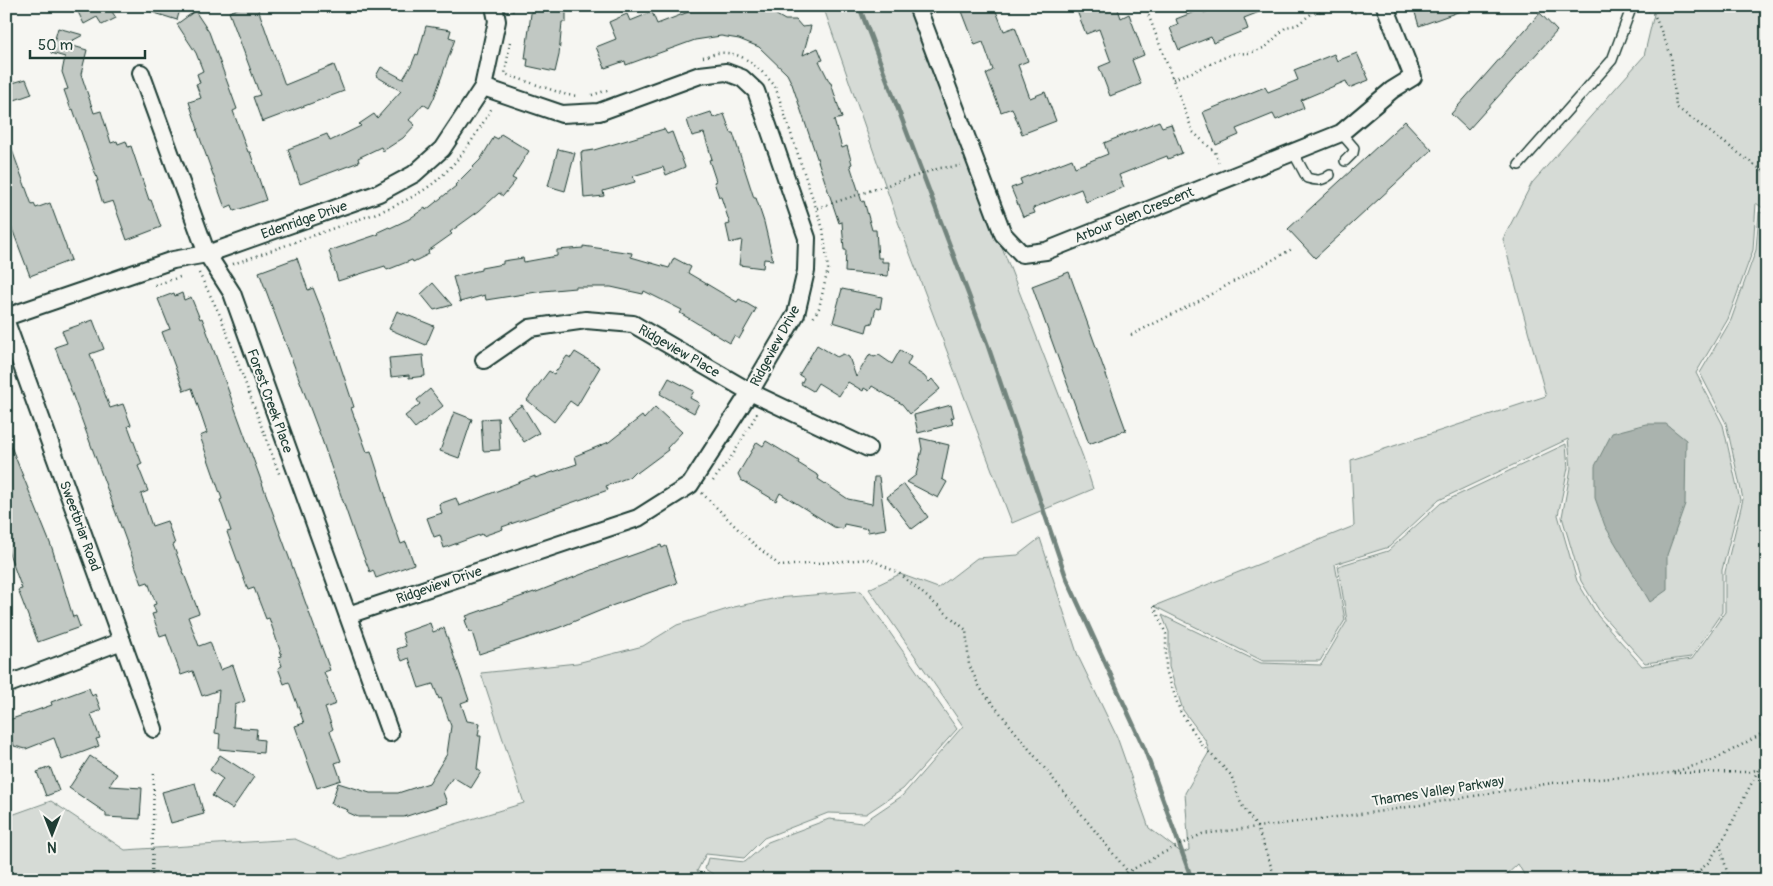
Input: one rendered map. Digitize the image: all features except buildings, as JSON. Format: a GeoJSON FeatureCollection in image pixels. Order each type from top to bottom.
{"type":"FeatureCollection","features":[{"type":"Feature","properties":{"kind":"street","name":"Edenridge Drive"},"geometry":{"type":"LineString","coordinates":[[6,317],[173,260],[207,254],[379,194],[414,174],[442,150],[483,87],[497,21],[494,6]]}},
{"type":"Feature","properties":{"kind":"street","name":"Arbour Glen Crescent"},"geometry":{"type":"LineString","coordinates":[[917,6],[1003,234],[1022,254],[1046,251],[1342,133],[1392,90],[1413,77],[1385,6]]}},
{"type":"Feature","properties":{"kind":"street","name":"Forest Creek Place"},"geometry":{"type":"LineString","coordinates":[[141,72],[207,254],[232,293],[390,734]]}},
{"type":"Feature","properties":{"kind":"street","name":"Ridgeview Drive"},"geometry":{"type":"LineString","coordinates":[[348,615],[638,518],[690,485],[750,392],[796,314],[806,271],[807,238],[756,91],[742,78],[726,72],[700,75],[600,112],[562,114],[483,87]]}},
{"type":"Feature","properties":{"kind":"street","name":"Ridgeview Place"},"geometry":{"type":"LineString","coordinates":[[484,360],[530,328],[586,320],[633,324],[750,392],[868,448]]}},
{"type":"Feature","properties":{"kind":"street","name":"Sweetbriar Road"},"geometry":{"type":"LineString","coordinates":[[6,322],[154,729]]}},
{"type":"Feature","properties":{"kind":"street"},"geometry":{"type":"LineString","coordinates":[[6,686],[122,641]]}},
{"type":"Feature","properties":{"kind":"lane"},"geometry":{"type":"LineString","coordinates":[[1519,165],[1612,60],[1632,6]]}},
{"type":"Feature","properties":{"kind":"lane"},"geometry":{"type":"LineString","coordinates":[[1342,133],[1354,148],[1353,153],[1345,161]]}},
{"type":"Feature","properties":{"kind":"lane"},"geometry":{"type":"LineString","coordinates":[[1293,152],[1307,178],[1316,182],[1330,174]]}},
{"type":"Feature","properties":{"kind":"path"},"geometry":{"type":"LineString","coordinates":[[512,6],[514,20]]}},
{"type":"Feature","properties":{"kind":"path"},"geometry":{"type":"LineString","coordinates":[[1145,6],[1192,132],[1215,152],[1225,179]]}},
{"type":"Feature","properties":{"kind":"path"},"geometry":{"type":"LineString","coordinates":[[1173,79],[1232,54],[1250,53],[1266,47],[1286,27],[1297,25],[1311,14],[1335,6]]}},
{"type":"Feature","properties":{"kind":"path"},"geometry":{"type":"LineString","coordinates":[[1348,6],[1353,13],[1374,6]]}},
{"type":"Feature","properties":{"kind":"path"},"geometry":{"type":"LineString","coordinates":[[1611,6],[1617,12]]}},
{"type":"Feature","properties":{"kind":"path"},"geometry":{"type":"LineString","coordinates":[[1641,6],[1654,14],[1671,55],[1676,107],[1767,174]]}},
{"type":"Feature","properties":{"kind":"path"},"geometry":{"type":"LineString","coordinates":[[511,38],[505,74],[567,95],[587,97],[617,87]]}},
{"type":"Feature","properties":{"kind":"path"},"geometry":{"type":"LineString","coordinates":[[700,58],[718,53],[742,56],[759,68],[776,86],[823,229],[828,269],[819,308],[809,324]]}},
{"type":"Feature","properties":{"kind":"path"},"geometry":{"type":"LineString","coordinates":[[817,208],[940,168],[977,164]]}},
{"type":"Feature","properties":{"kind":"path"},"geometry":{"type":"LineString","coordinates":[[1131,335],[1197,302],[1292,250]]}},
{"type":"Feature","properties":{"kind":"path"},"geometry":{"type":"LineString","coordinates":[[198,271],[220,315],[281,481]]}},
{"type":"Feature","properties":{"kind":"path"},"geometry":{"type":"LineString","coordinates":[[150,286],[188,274]]}},
{"type":"Feature","properties":{"kind":"path"},"geometry":{"type":"LineString","coordinates":[[708,488],[734,454],[758,412]]}},
{"type":"Feature","properties":{"kind":"path"},"geometry":{"type":"LineString","coordinates":[[699,491],[746,537],[780,566],[870,559],[900,574],[966,630],[968,666],[980,688],[1128,872]]}},
{"type":"Feature","properties":{"kind":"path"},"geometry":{"type":"LineString","coordinates":[[1154,606],[1166,634],[1166,670],[1180,711],[1203,746],[1231,775],[1242,804],[1257,827],[1276,880]]}},
{"type":"Feature","properties":{"kind":"path","name":"Thames Valley Parkway"},"geometry":{"type":"LineString","coordinates":[[1113,880],[1202,834],[1384,811],[1552,783],[1670,773],[1714,760],[1767,729]]}},
{"type":"Feature","properties":{"kind":"path"},"geometry":{"type":"LineString","coordinates":[[1670,773],[1746,772],[1767,768]]}},
{"type":"Feature","properties":{"kind":"path"},"geometry":{"type":"LineString","coordinates":[[152,880],[154,770]]}},
{"type":"Feature","properties":{"kind":"path"},"geometry":{"type":"LineString","coordinates":[[1689,880],[1709,862],[1727,833],[1758,770]]}},
{"type":"Feature","properties":{"kind":"path"},"geometry":{"type":"LineString","coordinates":[[1720,844],[1729,880]]}},
{"type":"Feature","properties":{"kind":"shaded area"},"geometry":{"type":"Polygon","coordinates":[[[823,6],[909,6],[1083,457],[1093,489],[1012,523],[897,219],[823,6]]]}},
{"type":"Feature","properties":{"kind":"shaded area"},"geometry":{"type":"Polygon","coordinates":[[[1661,6],[1767,6],[1767,211],[1756,203],[1753,250],[1728,319],[1696,373],[1723,425],[1740,500],[1722,570],[1722,612],[1691,657],[1645,663],[1602,615],[1581,581],[1562,517],[1571,468],[1568,439],[1439,500],[1389,547],[1335,564],[1345,620],[1320,661],[1263,661],[1154,606],[1354,526],[1351,460],[1546,396],[1503,239],[1532,183],[1644,56],[1654,14],[1661,6]]]}},
{"type":"Feature","properties":{"kind":"shaded area"},"geometry":{"type":"Polygon","coordinates":[[[1759,212],[1767,214],[1767,880],[1527,880],[1518,864],[1501,880],[722,880],[705,869],[708,858],[745,862],[768,842],[829,819],[862,823],[902,796],[963,726],[869,589],[900,574],[938,588],[977,558],[1018,555],[1040,538],[1078,656],[1117,737],[1149,828],[1182,853],[1189,850],[1185,793],[1209,752],[1206,741],[1183,710],[1169,667],[1169,632],[1162,615],[1261,663],[1321,665],[1347,621],[1338,566],[1388,551],[1441,503],[1566,444],[1568,468],[1558,515],[1577,581],[1598,616],[1642,666],[1692,659],[1725,612],[1725,572],[1743,499],[1726,423],[1700,373],[1731,320],[1756,250],[1759,212]]]}},
{"type":"Feature","properties":{"kind":"shaded area"},"geometry":{"type":"Polygon","coordinates":[[[1646,424],[1666,424],[1686,440],[1685,504],[1667,555],[1667,590],[1650,602],[1605,526],[1595,498],[1595,466],[1612,433],[1646,424]]]}},
{"type":"Feature","properties":{"kind":"shaded area"},"geometry":{"type":"Polygon","coordinates":[[[861,591],[957,729],[903,789],[866,814],[828,813],[764,838],[744,858],[706,854],[697,871],[713,880],[6,880],[6,817],[51,801],[125,850],[295,839],[341,859],[524,803],[481,673],[577,663],[643,646],[677,625],[734,607],[777,598],[861,591]]]}},
{"type":"Feature","properties":{"kind":"waterway"},"geometry":{"type":"LineString","coordinates":[[859,6],[988,346],[1066,577],[1145,750],[1192,880]]}}]}
